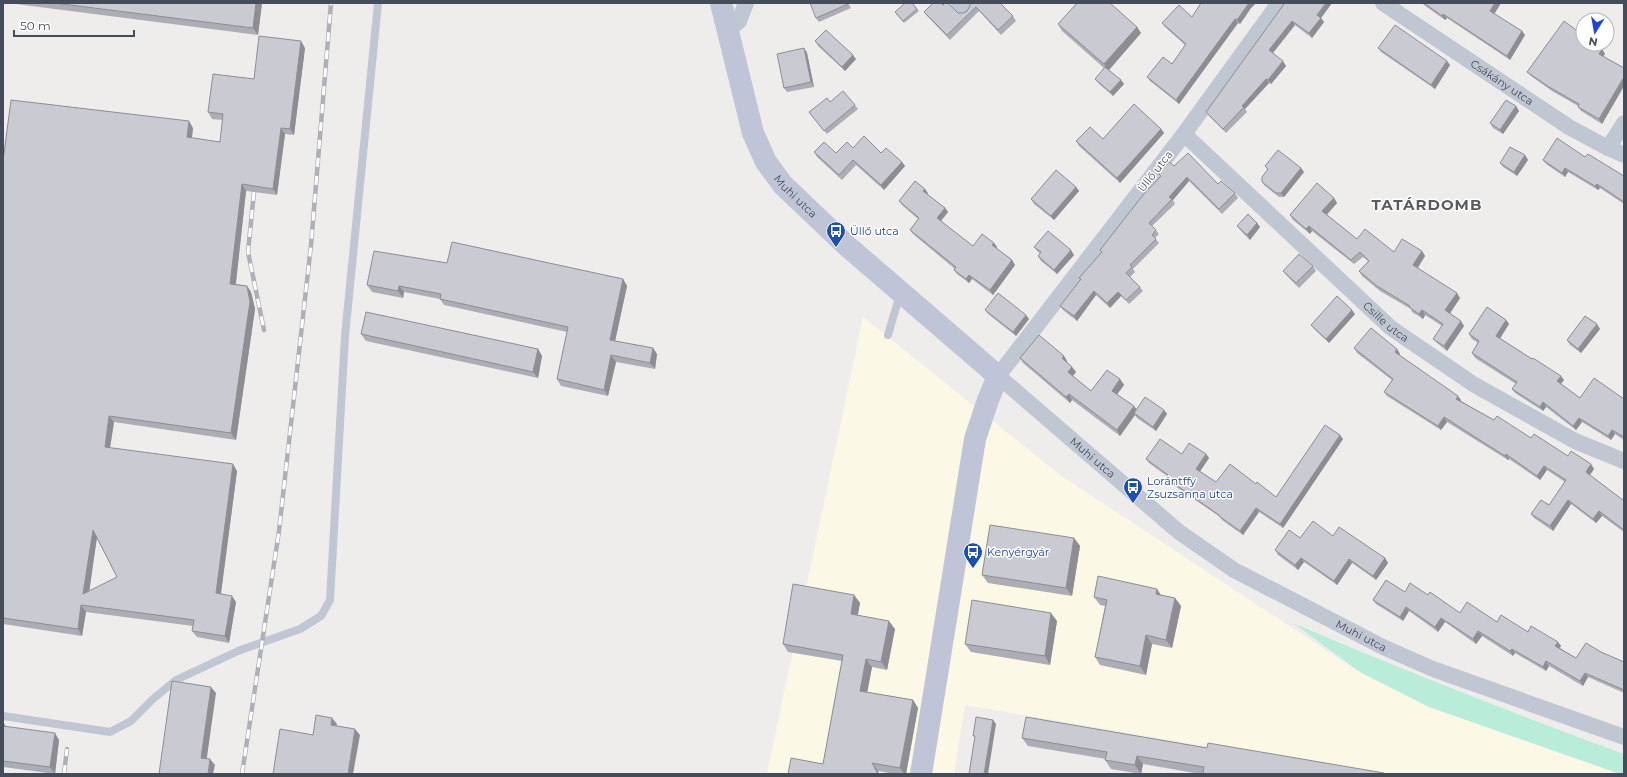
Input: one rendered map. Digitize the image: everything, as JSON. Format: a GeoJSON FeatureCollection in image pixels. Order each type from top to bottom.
{"type":"FeatureCollection","features":[{"type":"Feature","properties":{"kind":"main road","name":"Muhi utca"},"geometry":{"type":"LineString","coordinates":[[721,3],[754,133],[766,162],[783,185],[846,245],[998,376]]}},
{"type":"Feature","properties":{"kind":"main road"},"geometry":{"type":"LineString","coordinates":[[921,774],[975,439],[998,376]]}},
{"type":"Feature","properties":{"kind":"street"},"geometry":{"type":"LineString","coordinates":[[728,31],[739,21],[746,3]]}},
{"type":"Feature","properties":{"kind":"street","name":"Üllő utca"},"geometry":{"type":"LineString","coordinates":[[998,376],[1184,134],[1279,3]]}},
{"type":"Feature","properties":{"kind":"street","name":"Csákány utca"},"geometry":{"type":"LineString","coordinates":[[1383,3],[1569,127],[1624,155]]}},
{"type":"Feature","properties":{"kind":"street"},"geometry":{"type":"LineString","coordinates":[[1608,148],[1624,123]]}},
{"type":"Feature","properties":{"kind":"street","name":"Csille utca"},"geometry":{"type":"LineString","coordinates":[[1184,134],[1392,328],[1473,384],[1575,441],[1624,461]]}},
{"type":"Feature","properties":{"kind":"street","name":"Muhi utca"},"geometry":{"type":"LineString","coordinates":[[998,376],[1179,532],[1234,570],[1383,647],[1433,669],[1624,737]]}},
{"type":"Feature","properties":{"kind":"lane"},"geometry":{"type":"LineString","coordinates":[[3,716],[110,732],[131,722],[153,699],[176,680],[238,651],[300,629],[322,616],[330,600],[345,336],[378,3]]}},
{"type":"Feature","properties":{"kind":"lane"},"geometry":{"type":"LineString","coordinates":[[888,335],[900,292]]}},
{"type":"Feature","properties":{"kind":"shaded area"},"geometry":{"type":"Polygon","coordinates":[[[863,317],[1060,475],[1359,672],[1429,707],[1620,774],[1371,774],[965,705],[954,774],[767,774],[863,317]]]}},
{"type":"Feature","properties":{"kind":"green space"},"geometry":{"type":"Polygon","coordinates":[[[1293,623],[1458,691],[1624,754],[1624,774],[1620,774],[1429,707],[1360,672],[1293,623]]]}},
{"type":"Feature","properties":{"kind":"building"},"geometry":{"type":"Polygon","coordinates":[[[54,3],[256,3],[253,28],[54,3]]]}},
{"type":"Feature","properties":{"kind":"building"},"geometry":{"type":"Polygon","coordinates":[[[810,3],[847,3],[848,4],[816,18],[810,3]]]}},
{"type":"Feature","properties":{"kind":"building"},"geometry":{"type":"Polygon","coordinates":[[[905,3],[912,3],[917,9],[903,21],[895,12],[905,3]]]}},
{"type":"Feature","properties":{"kind":"building"},"geometry":{"type":"Polygon","coordinates":[[[933,3],[941,3],[943,5],[948,3],[958,13],[963,13],[967,11],[970,3],[1000,3],[1013,16],[998,30],[976,7],[947,35],[924,12],[933,3]]]}},
{"type":"Feature","properties":{"kind":"building"},"geometry":{"type":"Polygon","coordinates":[[[1077,3],[1110,3],[1137,27],[1104,64],[1058,24],[1077,3]]]}},
{"type":"Feature","properties":{"kind":"building"},"geometry":{"type":"Polygon","coordinates":[[[1201,3],[1249,3],[1237,20],[1235,19],[1176,100],[1147,77],[1163,57],[1172,64],[1186,44],[1162,23],[1179,5],[1192,17],[1201,3]]]}},
{"type":"Feature","properties":{"kind":"building"},"geometry":{"type":"Polygon","coordinates":[[[1284,3],[1326,3],[1317,15],[1321,18],[1309,33],[1292,21],[1269,50],[1283,61],[1268,80],[1266,79],[1242,106],[1244,107],[1223,129],[1206,112],[1284,3]]]}},
{"type":"Feature","properties":{"kind":"building"},"geometry":{"type":"Polygon","coordinates":[[[1424,3],[1495,3],[1490,11],[1522,31],[1507,56],[1443,14],[1442,16],[1424,3]]]}},
{"type":"Feature","properties":{"kind":"building"},"geometry":{"type":"Polygon","coordinates":[[[1564,21],[1575,29],[1575,52],[1600,52],[1599,54],[1624,68],[1624,77],[1599,119],[1578,107],[1579,104],[1549,87],[1527,72],[1564,21]]]}},
{"type":"Feature","properties":{"kind":"building"},"geometry":{"type":"Polygon","coordinates":[[[1395,25],[1447,61],[1431,85],[1378,48],[1395,25]]]}},
{"type":"Feature","properties":{"kind":"building"},"geometry":{"type":"Polygon","coordinates":[[[826,30],[853,55],[842,67],[815,41],[826,30]]]}},
{"type":"Feature","properties":{"kind":"building"},"geometry":{"type":"Polygon","coordinates":[[[259,36],[301,41],[290,129],[281,128],[273,189],[242,184],[230,284],[247,286],[250,302],[231,433],[109,416],[105,447],[233,464],[216,593],[232,596],[225,636],[192,631],[194,620],[81,605],[78,629],[3,618],[3,161],[11,100],[189,121],[187,137],[220,142],[223,114],[208,112],[213,74],[254,79],[259,36]],[[93,530],[83,594],[117,577],[93,530]]]}},
{"type":"Feature","properties":{"kind":"building"},"geometry":{"type":"Polygon","coordinates":[[[804,48],[811,82],[784,88],[777,54],[804,48]]]}},
{"type":"Feature","properties":{"kind":"building"},"geometry":{"type":"Polygon","coordinates":[[[1105,67],[1121,80],[1110,92],[1095,79],[1105,67]]]}},
{"type":"Feature","properties":{"kind":"building"},"geometry":{"type":"Polygon","coordinates":[[[843,91],[855,105],[824,131],[809,112],[827,98],[830,102],[843,91]]]}},
{"type":"Feature","properties":{"kind":"building"},"geometry":{"type":"Polygon","coordinates":[[[1506,100],[1516,106],[1500,130],[1490,123],[1506,100]]]}},
{"type":"Feature","properties":{"kind":"building"},"geometry":{"type":"Polygon","coordinates":[[[1134,104],[1161,129],[1117,178],[1076,141],[1090,127],[1103,139],[1134,104]]]}},
{"type":"Feature","properties":{"kind":"building"},"geometry":{"type":"Polygon","coordinates":[[[864,136],[881,153],[886,148],[902,162],[881,185],[853,160],[839,175],[814,152],[824,142],[836,153],[847,142],[853,148],[864,136]]]}},
{"type":"Feature","properties":{"kind":"building"},"geometry":{"type":"Polygon","coordinates":[[[1557,138],[1585,157],[1588,154],[1624,176],[1624,202],[1597,184],[1595,186],[1565,168],[1562,173],[1543,160],[1557,138]]]}},
{"type":"Feature","properties":{"kind":"building"},"geometry":{"type":"Polygon","coordinates":[[[1510,147],[1525,155],[1514,172],[1500,163],[1510,147]]]}},
{"type":"Feature","properties":{"kind":"building"},"geometry":{"type":"Polygon","coordinates":[[[1278,150],[1301,168],[1281,193],[1276,193],[1262,182],[1262,177],[1268,169],[1265,166],[1278,150]]]}},
{"type":"Feature","properties":{"kind":"building"},"geometry":{"type":"Polygon","coordinates":[[[1188,153],[1218,184],[1221,181],[1235,193],[1219,209],[1187,177],[1169,197],[1172,199],[1149,223],[1156,230],[1152,235],[1156,239],[1130,265],[1132,267],[1126,273],[1140,287],[1126,300],[1118,292],[1107,303],[1094,291],[1074,316],[1060,306],[1081,279],[1079,278],[1102,252],[1100,250],[1143,195],[1161,176],[1159,174],[1169,162],[1174,166],[1188,153]]]}},
{"type":"Feature","properties":{"kind":"building"},"geometry":{"type":"Polygon","coordinates":[[[1056,170],[1076,187],[1051,216],[1031,199],[1056,170]]]}},
{"type":"Feature","properties":{"kind":"building"},"geometry":{"type":"Polygon","coordinates":[[[915,181],[925,189],[923,191],[945,208],[937,218],[973,246],[982,234],[994,243],[992,245],[1012,260],[990,290],[969,275],[966,279],[954,270],[956,267],[910,230],[919,218],[899,201],[915,181]]]}},
{"type":"Feature","properties":{"kind":"building"},"geometry":{"type":"Polygon","coordinates":[[[1317,183],[1334,198],[1322,211],[1357,239],[1365,229],[1394,252],[1402,239],[1422,251],[1413,265],[1457,293],[1445,310],[1461,321],[1444,346],[1433,339],[1443,324],[1422,310],[1419,314],[1409,307],[1410,306],[1377,286],[1359,271],[1369,261],[1360,252],[1351,260],[1309,226],[1306,229],[1290,215],[1317,183]]]}},
{"type":"Feature","properties":{"kind":"building"},"geometry":{"type":"Polygon","coordinates":[[[1248,214],[1257,223],[1247,235],[1237,226],[1248,214]]]}},
{"type":"Feature","properties":{"kind":"building"},"geometry":{"type":"Polygon","coordinates":[[[1048,231],[1071,250],[1054,270],[1038,256],[1041,252],[1034,247],[1048,231]]]}},
{"type":"Feature","properties":{"kind":"building"},"geometry":{"type":"Polygon","coordinates":[[[452,242],[623,279],[610,340],[653,348],[650,363],[611,355],[604,390],[557,379],[568,327],[440,299],[441,294],[399,286],[398,291],[367,285],[374,251],[447,263],[452,242]]]}},
{"type":"Feature","properties":{"kind":"building"},"geometry":{"type":"Polygon","coordinates":[[[1299,254],[1313,266],[1296,283],[1283,271],[1299,254]]]}},
{"type":"Feature","properties":{"kind":"building"},"geometry":{"type":"Polygon","coordinates":[[[998,293],[1026,315],[1013,332],[985,310],[998,293]]]}},
{"type":"Feature","properties":{"kind":"building"},"geometry":{"type":"Polygon","coordinates":[[[1337,296],[1352,310],[1326,339],[1311,325],[1337,296]]]}},
{"type":"Feature","properties":{"kind":"building"},"geometry":{"type":"Polygon","coordinates":[[[1487,307],[1506,320],[1496,336],[1561,376],[1557,381],[1580,398],[1594,378],[1624,399],[1624,437],[1612,430],[1608,436],[1579,418],[1573,426],[1543,402],[1540,407],[1512,389],[1517,382],[1472,353],[1479,341],[1469,334],[1487,307]]]}},
{"type":"Feature","properties":{"kind":"building"},"geometry":{"type":"Polygon","coordinates":[[[366,312],[538,349],[533,372],[361,334],[366,312]]]}},
{"type":"Feature","properties":{"kind":"building"},"geometry":{"type":"Polygon","coordinates":[[[1585,316],[1597,324],[1578,349],[1567,340],[1585,316]]]}},
{"type":"Feature","properties":{"kind":"building"},"geometry":{"type":"Polygon","coordinates":[[[1371,328],[1397,349],[1395,352],[1458,396],[1456,399],[1494,420],[1497,416],[1531,438],[1534,434],[1568,456],[1571,451],[1591,464],[1586,472],[1623,500],[1624,498],[1624,530],[1599,511],[1593,519],[1568,500],[1550,526],[1531,514],[1541,500],[1549,505],[1566,480],[1544,466],[1537,476],[1506,454],[1505,456],[1444,417],[1438,426],[1384,392],[1393,379],[1354,348],[1371,328]]]}},
{"type":"Feature","properties":{"kind":"building"},"geometry":{"type":"Polygon","coordinates":[[[1039,335],[1064,356],[1062,358],[1072,367],[1068,372],[1091,391],[1107,370],[1120,379],[1112,391],[1134,406],[1117,430],[1069,394],[1066,397],[1020,358],[1039,335]]]}},
{"type":"Feature","properties":{"kind":"building"},"geometry":{"type":"Polygon","coordinates":[[[1145,397],[1164,410],[1153,427],[1134,413],[1145,397]]]}},
{"type":"Feature","properties":{"kind":"building"},"geometry":{"type":"Polygon","coordinates":[[[1325,425],[1340,435],[1280,524],[1256,508],[1240,531],[1166,478],[1168,475],[1146,459],[1160,439],[1182,454],[1189,443],[1206,454],[1196,469],[1216,482],[1230,464],[1276,497],[1325,425]]]}},
{"type":"Feature","properties":{"kind":"building"},"geometry":{"type":"Polygon","coordinates":[[[1313,521],[1333,536],[1339,527],[1385,558],[1373,576],[1349,559],[1334,581],[1301,558],[1295,565],[1275,550],[1289,530],[1300,538],[1313,521]]]}},
{"type":"Feature","properties":{"kind":"building"},"geometry":{"type":"Polygon","coordinates":[[[990,525],[1074,538],[1066,588],[982,575],[990,525]]]}},
{"type":"Feature","properties":{"kind":"building"},"geometry":{"type":"Polygon","coordinates":[[[1098,576],[1157,589],[1156,594],[1175,598],[1166,640],[1146,635],[1140,666],[1095,657],[1107,600],[1094,597],[1098,576]]]}},
{"type":"Feature","properties":{"kind":"building"},"geometry":{"type":"Polygon","coordinates":[[[1386,580],[1405,592],[1410,583],[1428,595],[1430,592],[1460,613],[1467,602],[1497,622],[1501,615],[1528,632],[1531,626],[1558,642],[1555,646],[1576,658],[1586,643],[1601,652],[1624,662],[1624,690],[1585,673],[1580,681],[1546,661],[1543,667],[1512,649],[1510,651],[1478,631],[1473,639],[1441,618],[1435,627],[1406,607],[1400,617],[1373,600],[1386,580]]]}},
{"type":"Feature","properties":{"kind":"building"},"geometry":{"type":"Polygon","coordinates":[[[793,584],[854,595],[851,614],[889,621],[881,662],[866,659],[860,691],[913,700],[900,768],[872,763],[878,774],[788,774],[791,758],[823,764],[843,655],[783,644],[793,584]]]}},
{"type":"Feature","properties":{"kind":"building"},"geometry":{"type":"Polygon","coordinates":[[[972,600],[1051,613],[1045,656],[965,644],[972,600]]]}},
{"type":"Feature","properties":{"kind":"building"},"geometry":{"type":"Polygon","coordinates":[[[172,681],[211,687],[201,758],[210,759],[208,774],[159,774],[172,681]]]}},
{"type":"Feature","properties":{"kind":"building"},"geometry":{"type":"Polygon","coordinates":[[[316,715],[332,718],[331,725],[355,729],[348,774],[273,774],[280,729],[313,735],[316,715]]]}},
{"type":"Feature","properties":{"kind":"building"},"geometry":{"type":"Polygon","coordinates":[[[976,717],[993,720],[984,774],[969,774],[975,736],[973,736],[976,717]]]}},
{"type":"Feature","properties":{"kind":"building"},"geometry":{"type":"Polygon","coordinates":[[[1026,717],[1207,748],[1208,743],[1384,774],[1205,774],[1203,773],[1204,767],[1137,756],[1135,765],[1105,760],[1107,752],[1022,738],[1026,717]]]}},
{"type":"Feature","properties":{"kind":"building"},"geometry":{"type":"Polygon","coordinates":[[[3,726],[55,733],[50,767],[3,761],[3,726]]]}},
{"type":"Feature","properties":{"kind":"railway"},"geometry":{"type":"LineString","coordinates":[[242,774],[279,531],[311,245],[331,3]]}},
{"type":"Feature","properties":{"kind":"railway"},"geometry":{"type":"LineString","coordinates":[[254,192],[248,252],[264,330]]}},
{"type":"Feature","properties":{"kind":"railway"},"geometry":{"type":"LineString","coordinates":[[64,774],[67,749]]}},
{"type":"Feature","properties":{"kind":"place","name":"Üllő utca"},"geometry":{"type":"Point","coordinates":[836,248]}},
{"type":"Feature","properties":{"kind":"place","name":"Lorántffy Zsuzsanna utca"},"geometry":{"type":"Point","coordinates":[1133,504]}},
{"type":"Feature","properties":{"kind":"place","name":"Kenyérgyár"},"geometry":{"type":"Point","coordinates":[973,569]}},
{"type":"Feature","properties":{"kind":"district","name":"TATÁRDOMB"},"geometry":{"type":"Point","coordinates":[1427,205]}}]}
